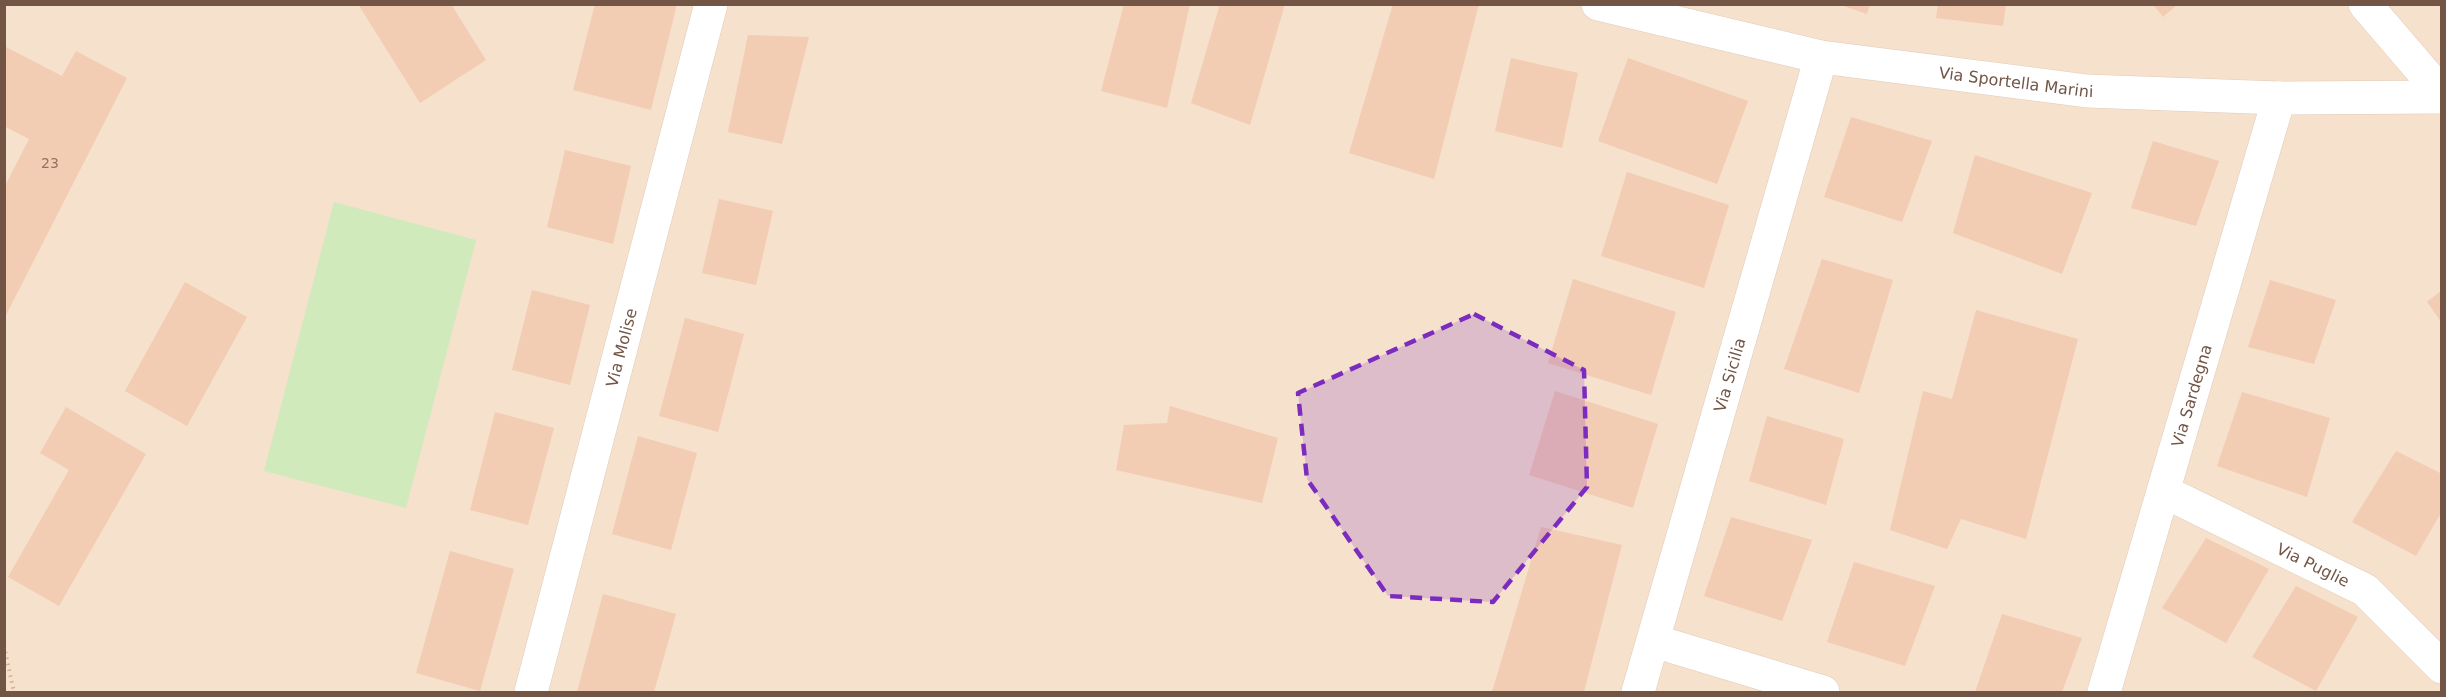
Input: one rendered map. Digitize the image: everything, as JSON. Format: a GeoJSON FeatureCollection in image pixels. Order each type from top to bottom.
{"type":"FeatureCollection","features":[{"type":"Feature","properties":{"kind":"street","name":"Via Molise"},"geometry":{"type":"LineString","coordinates":[[531,693],[711,4]]}},
{"type":"Feature","properties":{"kind":"street","name":"Via Sportella Marini"},"geometry":{"type":"LineString","coordinates":[[1598,4],[1821,57],[2087,91],[2279,98],[2442,95]]}},
{"type":"Feature","properties":{"kind":"street"},"geometry":{"type":"LineString","coordinates":[[2365,4],[2442,95]]}},
{"type":"Feature","properties":{"kind":"street","name":"Via Sicilia"},"geometry":{"type":"LineString","coordinates":[[1638,693],[1821,57]]}},
{"type":"Feature","properties":{"kind":"street","name":"Via Sardegna"},"geometry":{"type":"LineString","coordinates":[[2104,693],[2165,492],[2279,98]]}},
{"type":"Feature","properties":{"kind":"street","name":"Via Puglie"},"geometry":{"type":"LineString","coordinates":[[2165,492],[2365,590],[2442,667]]}},
{"type":"Feature","properties":{"kind":"street"},"geometry":{"type":"LineString","coordinates":[[1654,641],[1823,693]]}},
{"type":"Feature","properties":{"kind":"path"},"geometry":{"type":"LineString","coordinates":[[4,646],[14,693]]}},
{"type":"Feature","properties":{"kind":"highlighted area"},"geometry":{"type":"Polygon","coordinates":[[[1474,314],[1584,370],[1587,487],[1493,602],[1388,596],[1307,479],[1298,393],[1474,314]]]}},
{"type":"Feature","properties":{"kind":"shaded area"},"geometry":{"type":"Polygon","coordinates":[[[5,5],[2441,5],[2441,692],[5,692],[5,5]]]}},
{"type":"Feature","properties":{"kind":"green space"},"geometry":{"type":"Polygon","coordinates":[[[334,202],[476,240],[406,508],[264,471],[334,202]]]}},
{"type":"Feature","properties":{"kind":"building"},"geometry":{"type":"Polygon","coordinates":[[[358,4],[451,4],[486,60],[420,103],[358,4]]]}},
{"type":"Feature","properties":{"kind":"building"},"geometry":{"type":"Polygon","coordinates":[[[595,4],[677,4],[651,110],[573,90],[595,4]]]}},
{"type":"Feature","properties":{"kind":"building"},"geometry":{"type":"Polygon","coordinates":[[[1124,4],[1190,4],[1167,108],[1101,91],[1124,4]]]}},
{"type":"Feature","properties":{"kind":"building"},"geometry":{"type":"Polygon","coordinates":[[[1220,4],[1285,4],[1250,125],[1191,103],[1220,4]]]}},
{"type":"Feature","properties":{"kind":"building"},"geometry":{"type":"Polygon","coordinates":[[[1393,4],[1479,4],[1434,179],[1349,153],[1393,4]]]}},
{"type":"Feature","properties":{"kind":"building"},"geometry":{"type":"Polygon","coordinates":[[[1838,4],[1870,4],[1867,14],[1838,4]]]}},
{"type":"Feature","properties":{"kind":"building"},"geometry":{"type":"Polygon","coordinates":[[[1938,4],[2006,4],[2003,26],[1936,18],[1938,4]]]}},
{"type":"Feature","properties":{"kind":"building"},"geometry":{"type":"Polygon","coordinates":[[[2153,4],[2178,4],[2163,17],[2153,4]]]}},
{"type":"Feature","properties":{"kind":"building"},"geometry":{"type":"Polygon","coordinates":[[[748,35],[809,37],[782,144],[728,132],[748,35]]]}},
{"type":"Feature","properties":{"kind":"building"},"geometry":{"type":"Polygon","coordinates":[[[4,46],[62,76],[76,51],[127,78],[4,319],[4,188],[29,139],[4,126],[4,46]]]}},
{"type":"Feature","properties":{"kind":"building"},"geometry":{"type":"Polygon","coordinates":[[[1511,58],[1578,73],[1562,148],[1495,131],[1511,58]]]}},
{"type":"Feature","properties":{"kind":"building"},"geometry":{"type":"Polygon","coordinates":[[[1628,58],[1748,101],[1717,184],[1598,141],[1628,58]]]}},
{"type":"Feature","properties":{"kind":"building"},"geometry":{"type":"Polygon","coordinates":[[[1851,117],[1932,141],[1902,222],[1824,197],[1851,117]]]}},
{"type":"Feature","properties":{"kind":"building"},"geometry":{"type":"Polygon","coordinates":[[[2153,141],[2219,161],[2196,226],[2131,208],[2153,141]]]}},
{"type":"Feature","properties":{"kind":"building"},"geometry":{"type":"Polygon","coordinates":[[[565,150],[631,166],[613,244],[547,227],[565,150]]]}},
{"type":"Feature","properties":{"kind":"building"},"geometry":{"type":"Polygon","coordinates":[[[1975,155],[2092,193],[2062,274],[1953,233],[1975,155]]]}},
{"type":"Feature","properties":{"kind":"building"},"geometry":{"type":"Polygon","coordinates":[[[1627,172],[1729,205],[1704,288],[1601,256],[1627,172]]]}},
{"type":"Feature","properties":{"kind":"building"},"geometry":{"type":"Polygon","coordinates":[[[719,199],[773,211],[756,285],[702,273],[719,199]]]}},
{"type":"Feature","properties":{"kind":"building"},"geometry":{"type":"Polygon","coordinates":[[[1822,259],[1893,280],[1859,393],[1784,369],[1822,259]]]}},
{"type":"Feature","properties":{"kind":"building"},"geometry":{"type":"Polygon","coordinates":[[[1573,279],[1676,312],[1651,395],[1548,363],[1573,279]]]}},
{"type":"Feature","properties":{"kind":"building"},"geometry":{"type":"Polygon","coordinates":[[[2270,280],[2336,300],[2314,364],[2248,347],[2270,280]]]}},
{"type":"Feature","properties":{"kind":"building"},"geometry":{"type":"Polygon","coordinates":[[[185,282],[247,317],[187,426],[125,391],[185,282]]]}},
{"type":"Feature","properties":{"kind":"building"},"geometry":{"type":"Polygon","coordinates":[[[532,290],[590,305],[570,385],[512,370],[532,290]]]}},
{"type":"Feature","properties":{"kind":"building"},"geometry":{"type":"Polygon","coordinates":[[[2442,290],[2442,323],[2427,302],[2442,290]]]}},
{"type":"Feature","properties":{"kind":"building"},"geometry":{"type":"Polygon","coordinates":[[[1976,310],[2078,339],[2026,539],[1961,519],[1947,549],[1890,530],[1923,391],[1952,399],[1976,310]]]}},
{"type":"Feature","properties":{"kind":"building"},"geometry":{"type":"Polygon","coordinates":[[[685,318],[744,334],[718,432],[659,416],[685,318]]]}},
{"type":"Feature","properties":{"kind":"building"},"geometry":{"type":"Polygon","coordinates":[[[1555,391],[1658,424],[1633,508],[1529,475],[1555,391]]]}},
{"type":"Feature","properties":{"kind":"building"},"geometry":{"type":"Polygon","coordinates":[[[2242,392],[2330,418],[2307,497],[2217,466],[2242,392]]]}},
{"type":"Feature","properties":{"kind":"building"},"geometry":{"type":"Polygon","coordinates":[[[1170,406],[1278,438],[1262,503],[1116,470],[1124,425],[1167,423],[1170,406]]]}},
{"type":"Feature","properties":{"kind":"building"},"geometry":{"type":"Polygon","coordinates":[[[66,407],[146,454],[59,606],[8,577],[69,470],[40,453],[66,407]]]}},
{"type":"Feature","properties":{"kind":"building"},"geometry":{"type":"Polygon","coordinates":[[[495,412],[554,428],[528,525],[470,510],[495,412]]]}},
{"type":"Feature","properties":{"kind":"building"},"geometry":{"type":"Polygon","coordinates":[[[1767,416],[1844,439],[1826,505],[1749,481],[1767,416]]]}},
{"type":"Feature","properties":{"kind":"building"},"geometry":{"type":"Polygon","coordinates":[[[638,436],[697,453],[671,550],[612,534],[638,436]]]}},
{"type":"Feature","properties":{"kind":"building"},"geometry":{"type":"Polygon","coordinates":[[[2396,451],[2442,474],[2442,511],[2416,556],[2352,522],[2396,451]]]}},
{"type":"Feature","properties":{"kind":"building"},"geometry":{"type":"Polygon","coordinates":[[[1731,517],[1812,540],[1782,621],[1704,596],[1731,517]]]}},
{"type":"Feature","properties":{"kind":"building"},"geometry":{"type":"Polygon","coordinates":[[[1541,527],[1622,545],[1584,692],[1492,692],[1541,527]]]}},
{"type":"Feature","properties":{"kind":"building"},"geometry":{"type":"Polygon","coordinates":[[[2206,538],[2269,569],[2226,643],[2162,608],[2206,538]]]}},
{"type":"Feature","properties":{"kind":"building"},"geometry":{"type":"Polygon","coordinates":[[[450,551],[514,569],[480,691],[416,673],[450,551]]]}},
{"type":"Feature","properties":{"kind":"building"},"geometry":{"type":"Polygon","coordinates":[[[1854,562],[1935,586],[1905,666],[1827,642],[1854,562]]]}},
{"type":"Feature","properties":{"kind":"building"},"geometry":{"type":"Polygon","coordinates":[[[2296,586],[2358,617],[2316,691],[2252,657],[2296,586]]]}},
{"type":"Feature","properties":{"kind":"building"},"geometry":{"type":"Polygon","coordinates":[[[603,594],[676,614],[654,692],[577,692],[603,594]]]}},
{"type":"Feature","properties":{"kind":"building"},"geometry":{"type":"Polygon","coordinates":[[[2002,614],[2082,638],[2062,692],[1975,692],[2002,614]]]}}]}
